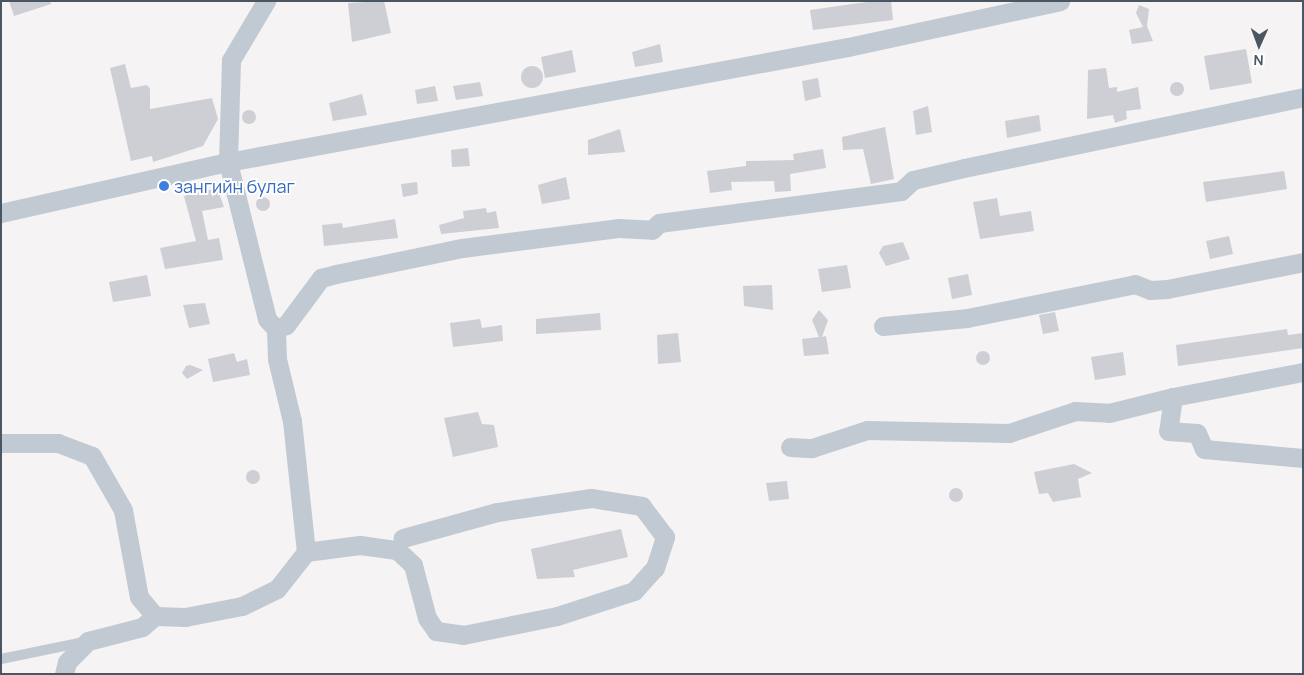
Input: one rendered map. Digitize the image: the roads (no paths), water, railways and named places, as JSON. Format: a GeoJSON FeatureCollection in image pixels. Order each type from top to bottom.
{"type":"FeatureCollection","features":[{"type":"Feature","properties":{"kind":"street"},"geometry":{"type":"LineString","coordinates":[[64,674],[67,662],[88,641],[142,627],[155,616],[184,618],[242,606],[277,589],[306,552],[292,421],[276,359],[276,329],[267,319],[228,162],[231,60],[266,1]]}},
{"type":"Feature","properties":{"kind":"street"},"geometry":{"type":"LineString","coordinates":[[1,212],[228,162],[848,47],[1060,1]]}},
{"type":"Feature","properties":{"kind":"street"},"geometry":{"type":"LineString","coordinates":[[276,329],[286,325],[321,278],[336,274],[462,248],[618,228],[652,230],[659,223],[802,208],[901,192],[913,180],[1303,97]]}},
{"type":"Feature","properties":{"kind":"street"},"geometry":{"type":"LineString","coordinates":[[883,326],[984,315],[1135,284],[1150,290],[1167,289],[1303,262]]}},
{"type":"Feature","properties":{"kind":"street"},"geometry":{"type":"LineString","coordinates":[[790,447],[812,448],[867,430],[1009,433],[1075,411],[1108,413],[1173,397],[1303,372]]}},
{"type":"Feature","properties":{"kind":"street"},"geometry":{"type":"LineString","coordinates":[[1173,397],[1168,431],[1197,433],[1204,449],[1303,458]]}},
{"type":"Feature","properties":{"kind":"street"},"geometry":{"type":"LineString","coordinates":[[1,443],[58,443],[92,456],[123,510],[139,597],[155,616]]}},
{"type":"Feature","properties":{"kind":"street"},"geometry":{"type":"LineString","coordinates":[[306,552],[360,545],[397,550],[413,565],[427,618],[436,631],[463,634],[557,616],[634,591],[655,568],[664,537],[642,506],[591,498],[497,512],[403,538]]}},
{"type":"Feature","properties":{"kind":"lane"},"geometry":{"type":"LineString","coordinates":[[1,659],[88,641]]}},
{"type":"Feature","properties":{"kind":"place","name":"зангийн булаг"},"geometry":{"type":"Point","coordinates":[164,186]}}]}
